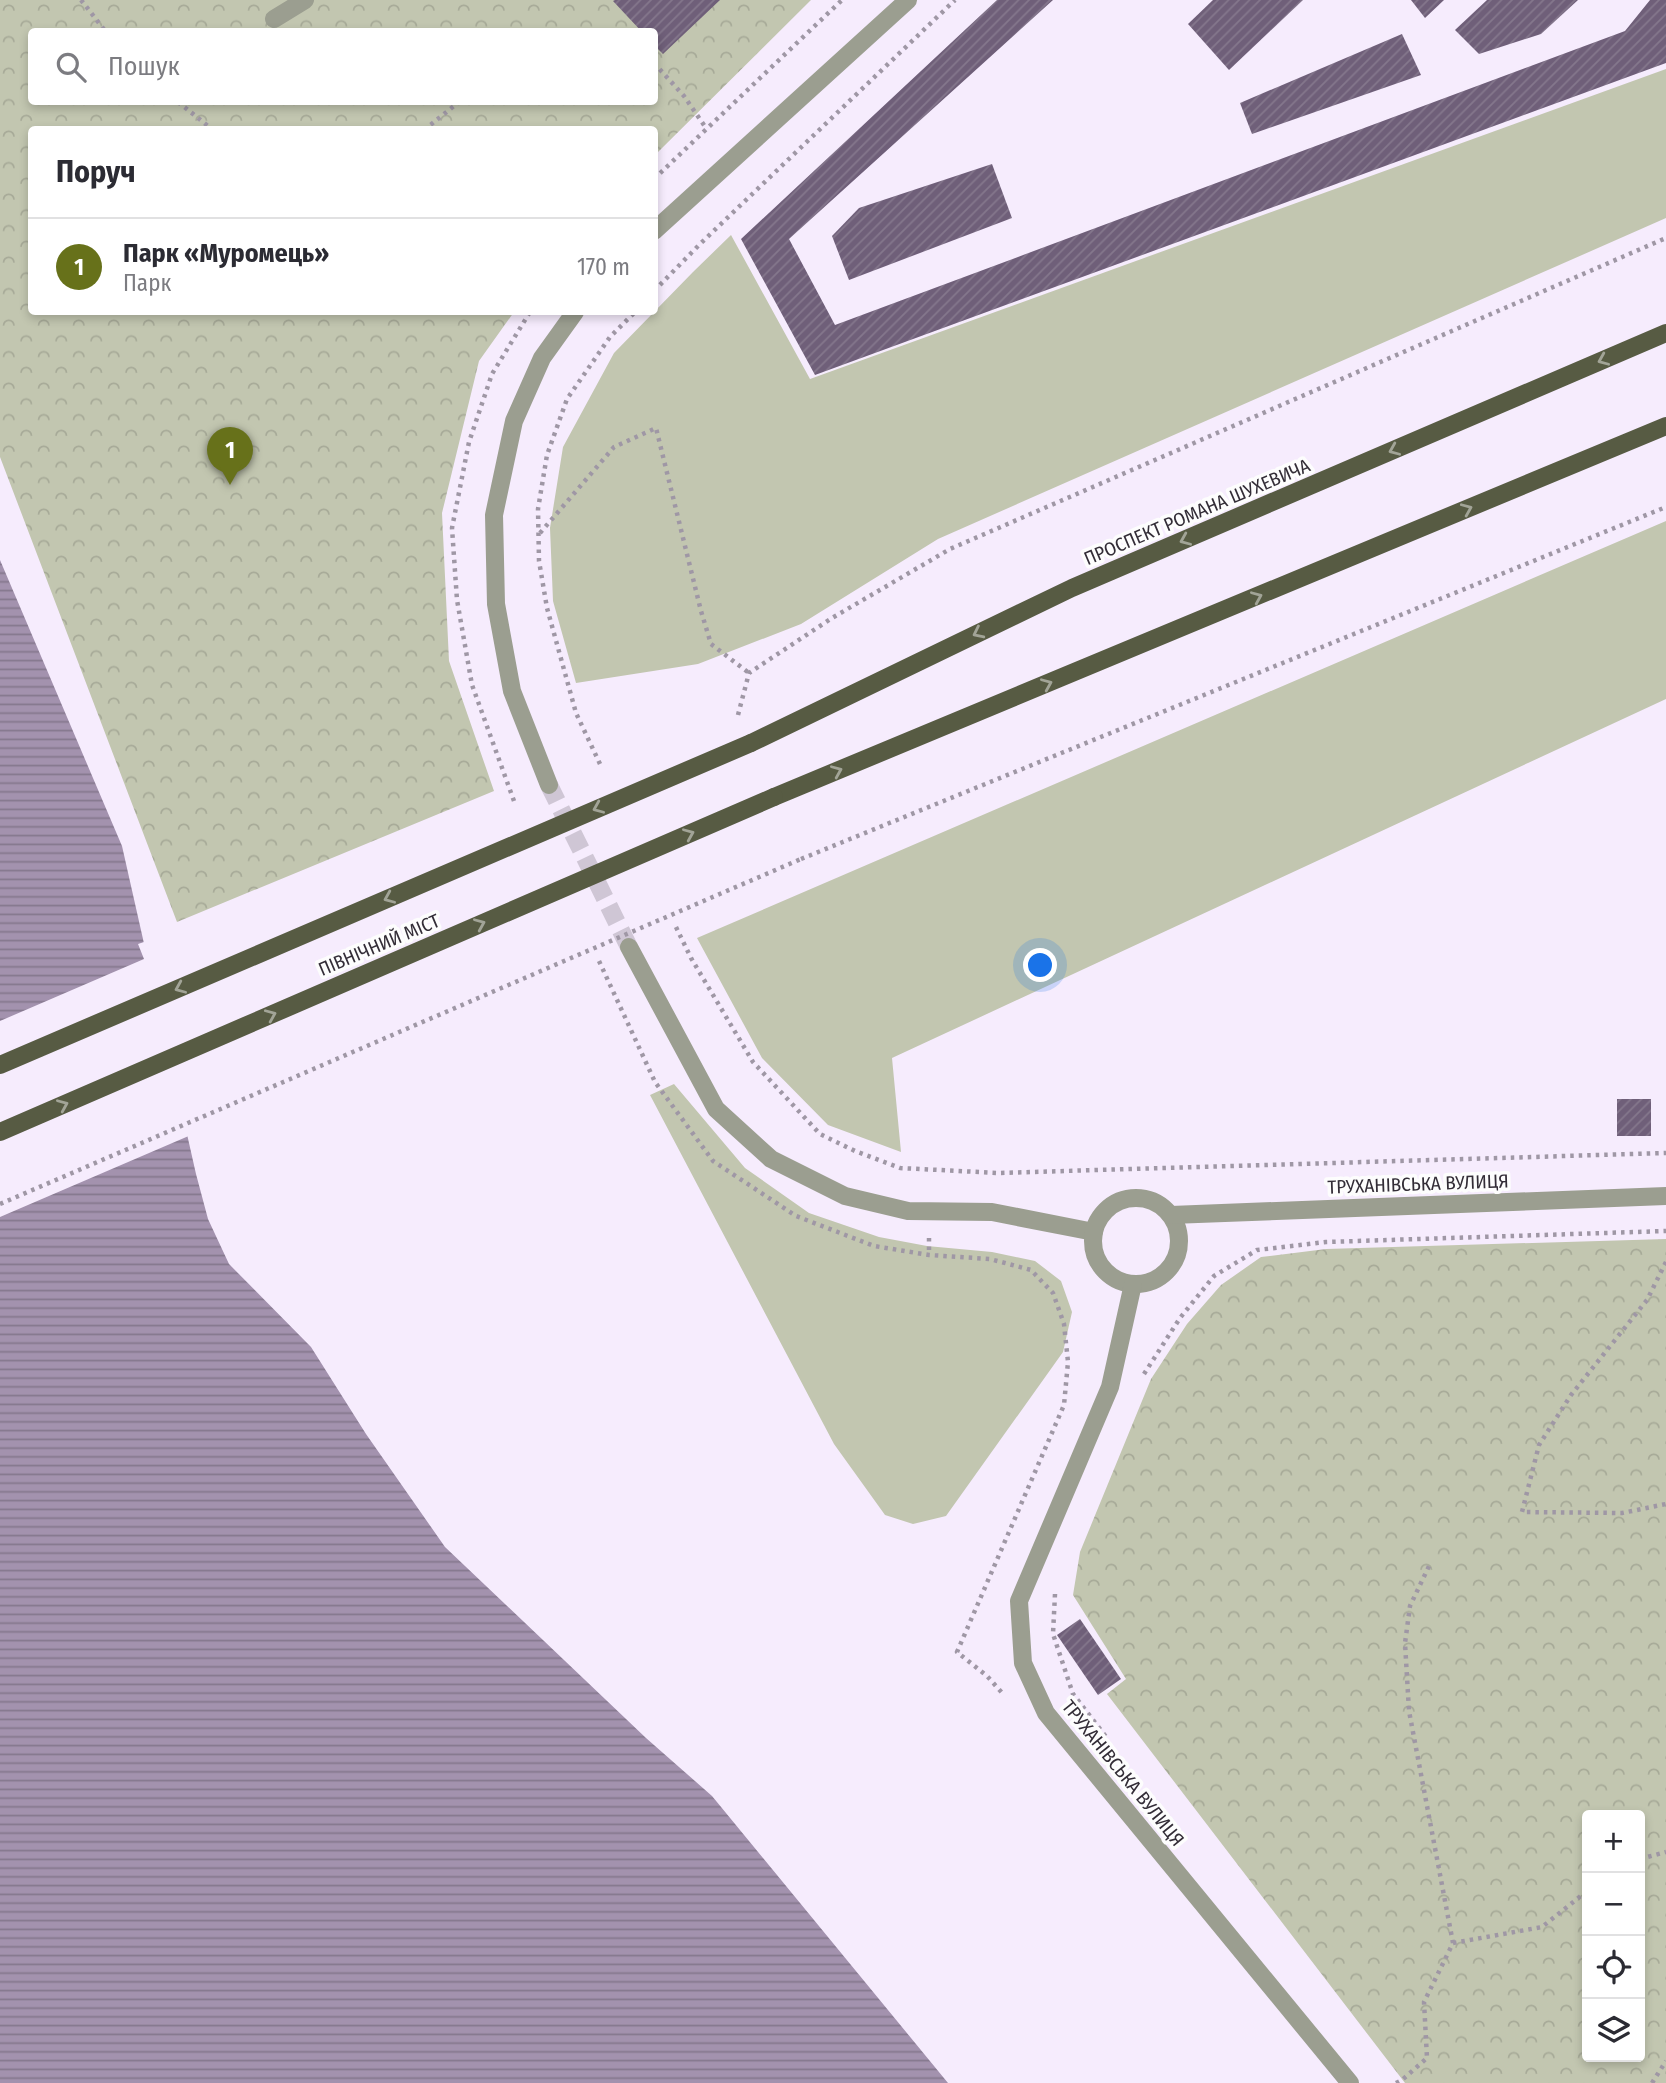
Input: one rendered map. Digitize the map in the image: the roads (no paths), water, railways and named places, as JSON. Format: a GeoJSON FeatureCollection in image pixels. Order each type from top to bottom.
{"type":"FeatureCollection","features":[{"type":"Feature","properties":{"kind":"main road","name":"ПРОСПЕКТ РОМАНА ШУХЕВИЧА"},"geometry":{"type":"LineString","coordinates":[[751,743],[1072,588],[1666,333]]}},
{"type":"Feature","properties":{"kind":"main road","name":"ПІВНІЧНИЙ МІСТ"},"geometry":{"type":"LineString","coordinates":[[0,1132],[774,797],[1666,426]]}},
{"type":"Feature","properties":{"kind":"main road","name":"ПІВНІЧНИЙ МІСТ"},"geometry":{"type":"LineString","coordinates":[[0,1065],[751,743]]}},
{"type":"Feature","properties":{"kind":"street"},"geometry":{"type":"LineString","coordinates":[[274,19],[305,0]]}},
{"type":"Feature","properties":{"kind":"street"},"geometry":{"type":"LineString","coordinates":[[658,227],[908,0]]}},
{"type":"Feature","properties":{"kind":"street"},"geometry":{"type":"LineString","coordinates":[[549,785],[512,691],[496,604],[494,514],[514,421],[542,358],[573,315]]}},
{"type":"Feature","properties":{"kind":"street"},"geometry":{"type":"LineString","coordinates":[[629,947],[716,1109],[771,1159],[845,1196],[908,1211],[992,1212],[1094,1232]]}},
{"type":"Feature","properties":{"kind":"street","name":"ТРУХАНІВСЬКА ВУЛИЦЯ"},"geometry":{"type":"LineString","coordinates":[[1171,1215],[1666,1195]]}},
{"type":"Feature","properties":{"kind":"street"},"geometry":{"type":"LineString","coordinates":[[1139,1198],[1151,1200],[1171,1215],[1179,1238],[1174,1262],[1167,1272],[1157,1279],[1133,1284],[1110,1275],[1102,1267],[1093,1244],[1094,1232],[1098,1220],[1115,1203],[1139,1198]]}},
{"type":"Feature","properties":{"kind":"street","name":"ТРУХАНІВСЬКА ВУЛИЦЯ"},"geometry":{"type":"LineString","coordinates":[[1133,1284],[1110,1387],[1019,1601],[1023,1662],[1046,1713],[1350,2083]]}},
{"type":"Feature","properties":{"kind":"tunnel"},"geometry":{"type":"LineString","coordinates":[[549,785],[629,947]]}},
{"type":"Feature","properties":{"kind":"place","name":"Парк «Муромець»"},"geometry":{"type":"Point","coordinates":[230,485]}}]}
